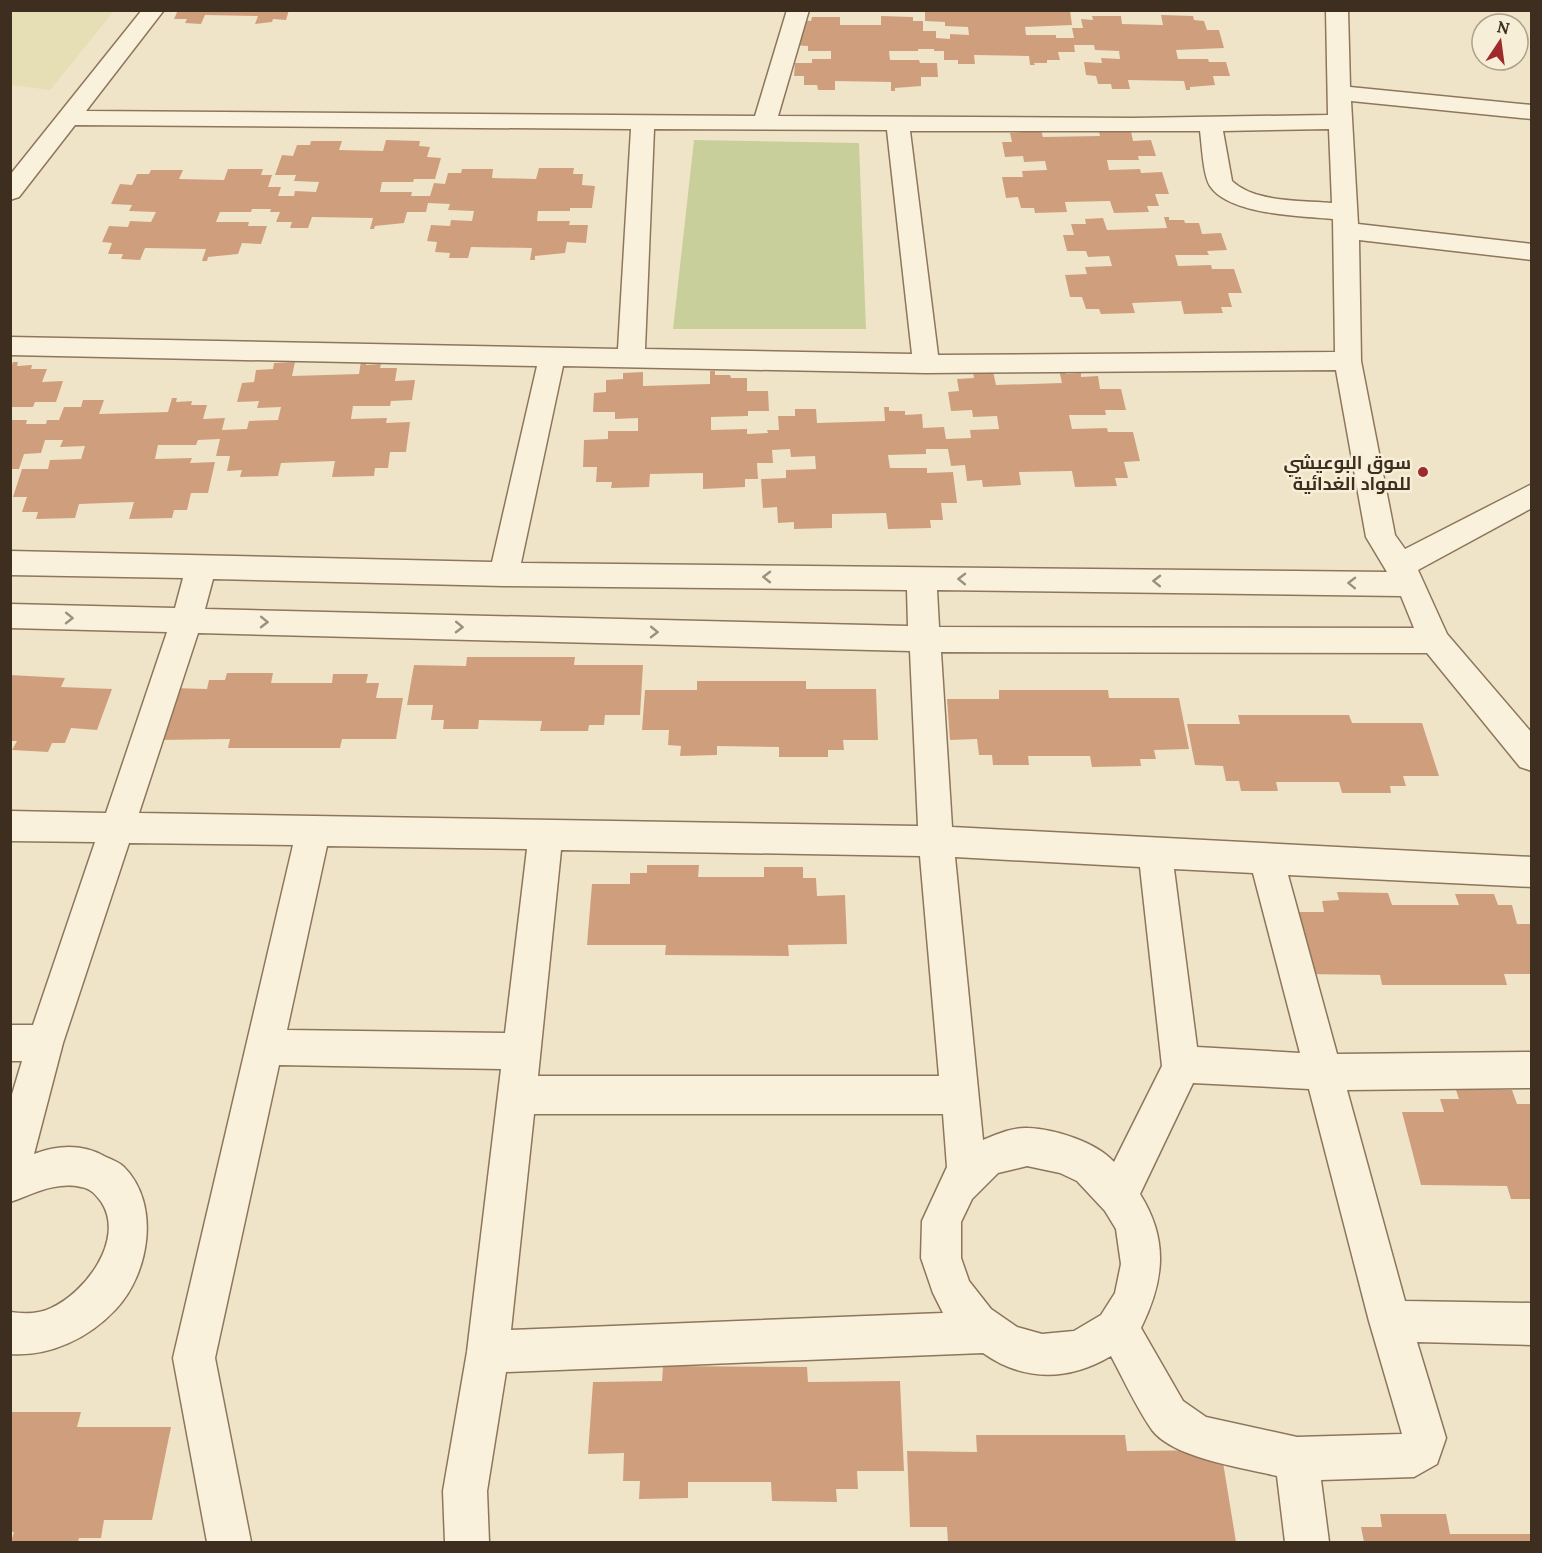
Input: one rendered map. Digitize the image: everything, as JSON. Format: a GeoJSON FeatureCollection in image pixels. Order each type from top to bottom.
{"type":"FeatureCollection","features":[{"type":"Feature","properties":{"kind":"street"},"geometry":{"type":"LineString","coordinates":[[10,192],[154,10]]}},
{"type":"Feature","properties":{"kind":"street"},"geometry":{"type":"LineString","coordinates":[[764,123],[798,10]]}},
{"type":"Feature","properties":{"kind":"street"},"geometry":{"type":"LineString","coordinates":[[1338,10],[1348,361],[1381,537],[1405,575],[1435,641],[1532,757]]}},
{"type":"Feature","properties":{"kind":"street"},"geometry":{"type":"LineString","coordinates":[[1340,93],[1532,112]]}},
{"type":"Feature","properties":{"kind":"street"},"geometry":{"type":"LineString","coordinates":[[69,118],[898,124],[1340,122]]}},
{"type":"Feature","properties":{"kind":"street"},"geometry":{"type":"LineString","coordinates":[[631,358],[643,122]]}},
{"type":"Feature","properties":{"kind":"street"},"geometry":{"type":"LineString","coordinates":[[1210,123],[1220,183],[1224,190],[1236,197],[1345,221],[1532,252]]}},
{"type":"Feature","properties":{"kind":"street"},"geometry":{"type":"LineString","coordinates":[[898,124],[926,364]]}},
{"type":"Feature","properties":{"kind":"street"},"geometry":{"type":"LineString","coordinates":[[10,346],[926,364],[1348,361]]}},
{"type":"Feature","properties":{"kind":"street"},"geometry":{"type":"LineString","coordinates":[[504,574],[552,357]]}},
{"type":"Feature","properties":{"kind":"street"},"geometry":{"type":"LineString","coordinates":[[10,563],[504,574],[921,579],[1405,575],[1532,495]]}},
{"type":"Feature","properties":{"kind":"street"},"geometry":{"type":"LineString","coordinates":[[10,1173],[28,1043],[116,829],[187,620],[201,567]]}},
{"type":"Feature","properties":{"kind":"street"},"geometry":{"type":"LineString","coordinates":[[921,579],[922,639],[936,841],[967,1172]]}},
{"type":"Feature","properties":{"kind":"street"},"geometry":{"type":"LineString","coordinates":[[10,616],[922,639],[1435,641]]}},
{"type":"Feature","properties":{"kind":"street"},"geometry":{"type":"LineString","coordinates":[[10,826],[936,841],[1532,872]]}},
{"type":"Feature","properties":{"kind":"street"},"geometry":{"type":"LineString","coordinates":[[229,1542],[194,1358],[313,832]]}},
{"type":"Feature","properties":{"kind":"street"},"geometry":{"type":"LineString","coordinates":[[467,1542],[465,1491],[488,1352],[546,835]]}},
{"type":"Feature","properties":{"kind":"street"},"geometry":{"type":"LineString","coordinates":[[1119,1194],[1181,1069],[1155,852]]}},
{"type":"Feature","properties":{"kind":"street"},"geometry":{"type":"LineString","coordinates":[[1118,1328],[1168,1416],[1180,1426],[1201,1437],[1297,1459],[1414,1455],[1422,1449],[1425,1438],[1390,1321],[1266,858]]}},
{"type":"Feature","properties":{"kind":"street"},"geometry":{"type":"LineString","coordinates":[[264,1047],[522,1051]]}},
{"type":"Feature","properties":{"kind":"street"},"geometry":{"type":"LineString","coordinates":[[1181,1069],[1190,1065],[1323,1072],[1532,1070]]}},
{"type":"Feature","properties":{"kind":"street"},"geometry":{"type":"LineString","coordinates":[[517,1095],[960,1095]]}},
{"type":"Feature","properties":{"kind":"street"},"geometry":{"type":"LineString","coordinates":[[1027,1147],[1061,1152],[1093,1168],[1119,1194],[1136,1227],[1143,1263],[1136,1298],[1118,1328],[1089,1349],[1054,1357],[1018,1351],[984,1332],[958,1304],[943,1270],[939,1233],[948,1199],[967,1172],[994,1154],[1027,1147]]}},
{"type":"Feature","properties":{"kind":"street"},"geometry":{"type":"LineString","coordinates":[[10,1183],[32,1171],[58,1165],[83,1166],[104,1174],[120,1191],[129,1212],[129,1238],[122,1264],[107,1290],[85,1311],[55,1329],[25,1335],[10,1333]]}},
{"type":"Feature","properties":{"kind":"street"},"geometry":{"type":"LineString","coordinates":[[1390,1321],[1532,1324]]}},
{"type":"Feature","properties":{"kind":"street"},"geometry":{"type":"LineString","coordinates":[[488,1352],[984,1332]]}},
{"type":"Feature","properties":{"kind":"street"},"geometry":{"type":"LineString","coordinates":[[1297,1459],[1307,1542]]}},
{"type":"Feature","properties":{"kind":"shaded area"},"geometry":{"type":"Polygon","coordinates":[[[11,10],[114,11],[50,90],[11,85],[11,10]]]}},
{"type":"Feature","properties":{"kind":"green space"},"geometry":{"type":"Polygon","coordinates":[[[694,140],[859,143],[866,329],[673,329],[694,140]]]}},
{"type":"Feature","properties":{"kind":"building"},"geometry":{"type":"Polygon","coordinates":[[[178,10],[289,10],[286,20],[273,19],[272,22],[255,24],[258,16],[205,15],[201,24],[185,23],[187,19],[174,19],[178,10]]]}},
{"type":"Feature","properties":{"kind":"building"},"geometry":{"type":"Polygon","coordinates":[[[925,10],[1070,10],[1072,25],[1025,27],[1026,35],[1056,35],[1056,38],[1074,38],[1072,28],[1083,28],[1081,19],[1093,20],[1092,16],[1121,16],[1122,24],[1163,25],[1161,15],[1193,16],[1194,20],[1204,21],[1207,30],[1219,30],[1224,48],[1176,50],[1178,59],[1208,59],[1209,62],[1226,62],[1230,76],[1213,76],[1215,85],[1190,87],[1190,90],[1186,90],[1184,81],[1128,80],[1130,89],[1112,89],[1111,84],[1098,84],[1096,76],[1086,75],[1084,62],[1102,63],[1101,58],[1120,59],[1119,51],[1095,50],[1094,45],[1074,45],[1075,52],[1058,52],[1060,60],[1047,60],[1047,63],[1034,63],[1035,65],[1030,65],[1029,56],[974,55],[975,64],[958,64],[958,60],[944,60],[944,51],[934,51],[934,49],[889,51],[890,60],[919,60],[920,63],[937,63],[938,77],[921,77],[921,86],[895,88],[895,91],[891,91],[891,82],[835,81],[835,90],[818,90],[817,85],[804,85],[804,76],[794,76],[795,63],[812,63],[812,59],[831,59],[831,51],[808,51],[808,46],[788,45],[800,20],[811,21],[812,17],[840,17],[840,25],[881,25],[881,16],[913,17],[913,21],[923,21],[923,31],[936,31],[936,38],[950,39],[950,34],[969,35],[968,27],[945,26],[945,22],[925,21],[925,10]]]}},
{"type":"Feature","properties":{"kind":"building"},"geometry":{"type":"Polygon","coordinates":[[[1098,126],[1116,129],[1117,132],[1131,131],[1133,141],[1151,140],[1156,156],[1138,156],[1139,160],[1107,160],[1109,170],[1140,169],[1141,173],[1162,172],[1169,194],[1155,194],[1159,206],[1147,206],[1149,212],[1114,213],[1110,201],[1065,202],[1067,212],[1035,213],[1034,208],[1021,208],[1018,197],[1006,198],[1002,177],[1023,177],[1022,171],[1047,170],[1045,161],[1024,162],[1023,156],[1005,157],[1002,142],[1012,142],[1010,133],[1024,132],[1023,128],[1040,127],[1043,137],[1100,136],[1098,126]]]}},
{"type":"Feature","properties":{"kind":"building"},"geometry":{"type":"Polygon","coordinates":[[[386,140],[420,141],[419,146],[430,147],[427,157],[441,158],[435,179],[382,182],[380,192],[412,192],[411,196],[430,196],[434,183],[445,184],[448,173],[461,173],[462,169],[493,169],[492,178],[536,179],[539,168],[574,168],[573,174],[583,174],[582,185],[595,186],[592,208],[538,211],[537,221],[570,221],[569,225],[588,225],[586,243],[567,242],[565,253],[535,256],[535,260],[530,260],[532,248],[471,247],[468,258],[449,258],[450,253],[435,252],[437,242],[427,241],[431,225],[450,226],[451,220],[472,221],[474,211],[448,210],[450,204],[428,203],[426,212],[407,212],[404,223],[375,226],[374,229],[370,229],[373,218],[312,217],[308,228],[290,228],[292,222],[276,222],[280,212],[270,212],[271,209],[252,209],[251,212],[220,212],[216,222],[249,222],[248,226],[267,226],[261,244],[242,243],[238,254],[208,257],[207,261],[202,261],[206,249],[145,248],[140,260],[121,259],[123,254],[108,254],[112,243],[102,242],[109,226],[128,227],[130,221],[151,222],[156,212],[129,211],[132,205],[111,204],[120,184],[132,185],[137,174],[149,174],[151,170],[183,170],[179,179],[224,180],[228,169],[263,169],[261,175],[272,175],[268,187],[281,187],[278,196],[294,196],[295,191],[316,192],[319,182],[294,181],[296,175],[275,175],[282,155],[293,156],[297,145],[310,145],[311,141],[342,141],[339,150],[383,151],[386,140]]]}},
{"type":"Feature","properties":{"kind":"building"},"geometry":{"type":"Polygon","coordinates":[[[1164,217],[1169,217],[1169,220],[1184,220],[1185,223],[1199,223],[1202,234],[1221,233],[1227,250],[1207,251],[1209,255],[1175,255],[1178,266],[1211,265],[1212,269],[1234,269],[1242,293],[1228,293],[1232,307],[1221,307],[1223,313],[1184,314],[1181,301],[1132,303],[1135,313],[1101,314],[1099,309],[1086,309],[1082,297],[1070,297],[1065,275],[1087,274],[1085,267],[1112,266],[1109,256],[1088,257],[1086,251],[1067,251],[1063,235],[1074,235],[1071,224],[1086,224],[1085,219],[1103,218],[1107,230],[1167,228],[1164,217]]]}},
{"type":"Feature","properties":{"kind":"building"},"geometry":{"type":"Polygon","coordinates":[[[367,360],[366,365],[381,364],[380,368],[397,368],[395,381],[415,380],[412,400],[391,401],[390,406],[353,406],[351,419],[387,418],[386,423],[410,422],[406,452],[390,452],[388,468],[375,468],[374,476],[332,477],[335,461],[281,463],[278,476],[240,477],[242,470],[227,471],[230,456],[216,456],[220,439],[198,440],[196,445],[158,445],[155,459],[192,458],[190,463],[215,462],[208,493],[191,493],[187,510],[174,510],[172,518],[129,519],[134,502],[79,504],[75,518],[36,519],[38,512],[22,512],[27,497],[13,497],[22,469],[48,469],[50,460],[81,459],[85,446],[60,447],[63,440],[45,440],[41,453],[24,454],[19,469],[10,469],[10,420],[27,420],[26,424],[46,424],[47,420],[59,420],[64,407],[81,407],[83,400],[104,400],[99,414],[168,412],[172,398],[177,398],[176,402],[192,401],[191,405],[207,405],[203,419],[225,418],[222,430],[247,429],[249,421],[278,420],[281,407],[257,408],[259,401],[237,402],[242,383],[254,382],[256,370],[273,369],[274,363],[295,362],[292,376],[359,374],[361,361],[367,360]]]}},
{"type":"Feature","properties":{"kind":"building"},"geometry":{"type":"Polygon","coordinates":[[[13,362],[18,362],[17,366],[32,365],[31,369],[47,369],[42,382],[63,381],[56,402],[35,402],[33,407],[10,407],[10,370],[13,362]]]}},
{"type":"Feature","properties":{"kind":"building"},"geometry":{"type":"Polygon","coordinates":[[[1059,370],[1065,370],[1066,374],[1081,373],[1081,377],[1098,376],[1100,389],[1121,389],[1126,410],[1105,410],[1106,415],[1069,415],[1072,429],[1107,428],[1108,432],[1133,432],[1140,461],[1124,462],[1128,478],[1115,478],[1117,486],[1075,487],[1072,471],[1019,472],[1021,485],[983,487],[982,480],[967,481],[965,465],[951,466],[948,449],[926,449],[926,454],[888,455],[890,468],[927,468],[927,473],[953,472],[957,503],[941,503],[943,520],[930,520],[931,528],[888,529],[886,513],[832,514],[832,528],[794,529],[794,522],[778,523],[777,507],[763,508],[761,479],[786,478],[786,470],[816,469],[815,456],[791,457],[790,449],[772,450],[773,463],[757,463],[758,479],[745,479],[745,487],[703,489],[703,473],[650,474],[649,487],[611,488],[612,482],[596,482],[597,467],[583,467],[584,440],[608,439],[608,431],[638,431],[638,418],[615,419],[615,412],[593,412],[594,393],[606,392],[606,380],[623,379],[623,373],[643,372],[643,386],[710,384],[710,371],[715,371],[715,375],[747,378],[747,391],[768,391],[769,411],[748,411],[748,416],[711,417],[711,430],[747,429],[747,434],[768,433],[767,430],[779,430],[778,416],[795,416],[795,409],[816,409],[817,423],[885,421],[884,407],[889,407],[889,411],[905,411],[905,415],[922,414],[923,428],[944,427],[946,439],[971,438],[970,430],[999,429],[997,416],[973,417],[972,410],[951,411],[948,392],[959,391],[957,379],[974,378],[973,372],[993,371],[996,385],[1062,383],[1059,370]]]}},
{"type":"Feature","properties":{"kind":"building"},"geometry":{"type":"Polygon","coordinates":[[[467,657],[575,657],[574,665],[643,665],[640,715],[605,715],[604,725],[589,725],[588,731],[540,731],[542,721],[479,720],[478,729],[443,729],[444,720],[431,720],[433,705],[407,705],[414,665],[466,666],[467,657]]]}},
{"type":"Feature","properties":{"kind":"building"},"geometry":{"type":"Polygon","coordinates":[[[227,673],[273,673],[271,683],[332,683],[333,674],[368,674],[366,683],[379,683],[376,698],[403,698],[396,739],[342,739],[340,748],[228,748],[230,739],[159,740],[173,688],[207,689],[209,680],[225,680],[227,673]]]}},
{"type":"Feature","properties":{"kind":"building"},"geometry":{"type":"Polygon","coordinates":[[[10,675],[65,678],[61,687],[112,689],[97,730],[71,728],[65,743],[52,743],[48,752],[12,750],[17,741],[10,741],[10,675]]]}},
{"type":"Feature","properties":{"kind":"building"},"geometry":{"type":"Polygon","coordinates":[[[697,681],[806,681],[806,689],[876,689],[878,740],[843,740],[844,750],[828,750],[828,757],[779,757],[779,747],[717,746],[717,755],[680,756],[681,746],[668,745],[669,730],[642,730],[645,690],[697,690],[697,681]]]}},
{"type":"Feature","properties":{"kind":"building"},"geometry":{"type":"Polygon","coordinates":[[[999,690],[1108,690],[1109,698],[1179,698],[1189,749],[1154,750],[1156,759],[1140,759],[1141,766],[1092,767],[1090,756],[1028,756],[1029,765],[993,765],[992,755],[979,755],[977,739],[950,740],[947,699],[999,699],[999,690]]]}},
{"type":"Feature","properties":{"kind":"building"},"geometry":{"type":"Polygon","coordinates":[[[1238,715],[1349,715],[1352,723],[1422,723],[1439,776],[1403,776],[1406,786],[1390,786],[1391,793],[1342,793],[1339,782],[1276,782],[1278,791],[1241,791],[1239,781],[1226,781],[1223,766],[1195,765],[1187,724],[1240,724],[1238,715]]]}},
{"type":"Feature","properties":{"kind":"building"},"geometry":{"type":"Polygon","coordinates":[[[647,865],[699,865],[698,877],[764,877],[764,867],[803,867],[803,878],[816,878],[817,896],[845,895],[847,944],[788,945],[789,956],[665,955],[666,945],[587,945],[592,884],[630,884],[630,873],[647,873],[647,865]]]}},
{"type":"Feature","properties":{"kind":"building"},"geometry":{"type":"Polygon","coordinates":[[[1337,892],[1388,893],[1392,905],[1459,905],[1455,894],[1494,894],[1498,905],[1512,905],[1517,924],[1532,924],[1532,974],[1504,974],[1507,985],[1382,985],[1380,975],[1300,974],[1286,912],[1324,912],[1322,901],[1339,900],[1337,892]]]}},
{"type":"Feature","properties":{"kind":"building"},"geometry":{"type":"Polygon","coordinates":[[[1456,1090],[1512,1090],[1517,1104],[1532,1104],[1532,1199],[1511,1199],[1507,1186],[1421,1185],[1402,1112],[1444,1112],[1440,1099],[1459,1099],[1456,1090]]]}},
{"type":"Feature","properties":{"kind":"building"},"geometry":{"type":"Polygon","coordinates":[[[663,1366],[807,1367],[808,1382],[900,1381],[904,1471],[857,1471],[858,1489],[836,1489],[837,1502],[772,1501],[771,1482],[688,1482],[688,1498],[639,1499],[640,1481],[623,1481],[624,1453],[588,1454],[593,1382],[662,1381],[663,1366]]]}},
{"type":"Feature","properties":{"kind":"building"},"geometry":{"type":"Polygon","coordinates":[[[10,1412],[81,1412],[77,1427],[171,1427],[152,1520],[104,1520],[101,1538],[79,1538],[78,1542],[11,1542],[14,1532],[10,1532],[10,1412]]]}},
{"type":"Feature","properties":{"kind":"building"},"geometry":{"type":"Polygon","coordinates":[[[976,1435],[1125,1435],[1127,1451],[1221,1450],[1236,1542],[948,1542],[947,1527],[910,1527],[907,1451],[977,1452],[976,1435]]]}},
{"type":"Feature","properties":{"kind":"building"},"geometry":{"type":"Polygon","coordinates":[[[1380,1514],[1446,1514],[1450,1534],[1532,1534],[1532,1542],[1364,1542],[1361,1527],[1382,1527],[1380,1514]]]}},
{"type":"Feature","properties":{"kind":"place","name":"سوق البوعيشي للمواد الغدائية"},"geometry":{"type":"Point","coordinates":[1423,472]}}]}
